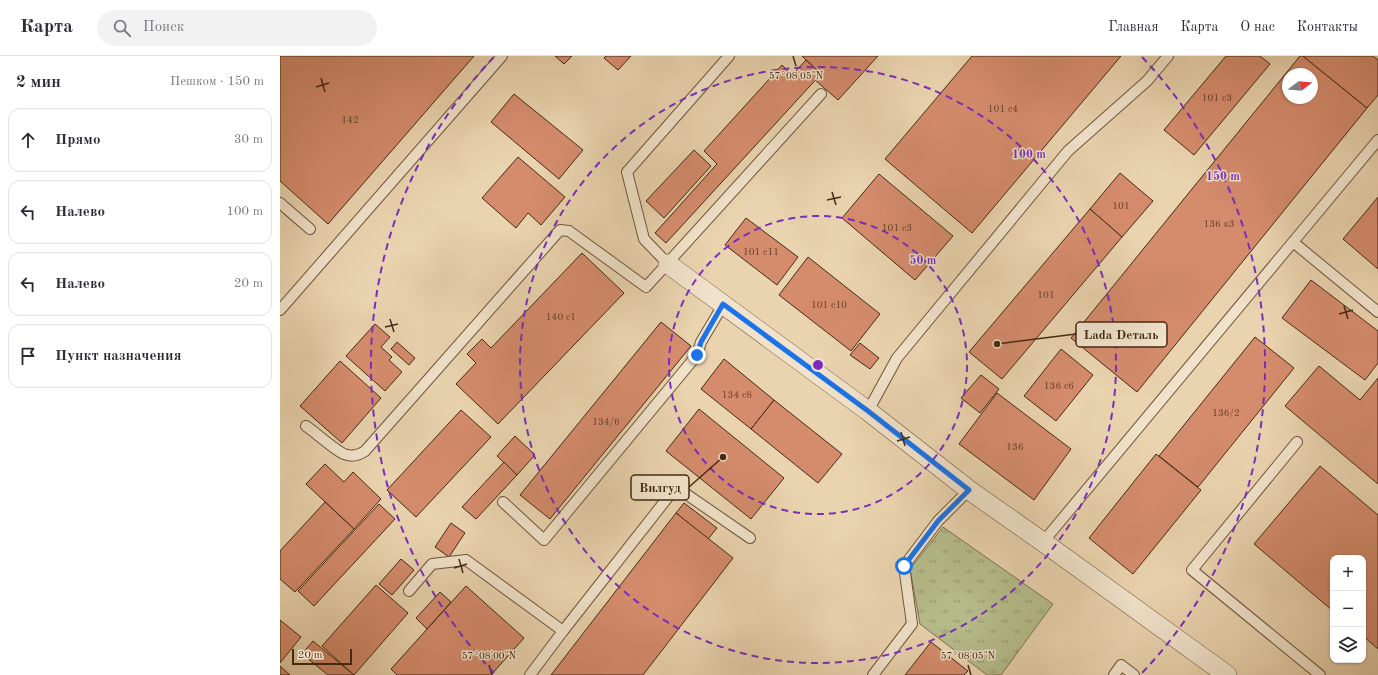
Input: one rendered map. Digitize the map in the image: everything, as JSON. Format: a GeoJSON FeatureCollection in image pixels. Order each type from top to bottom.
{"type":"FeatureCollection","features":[{"type":"Feature","properties":{"kind":"street"},"geometry":{"type":"LineString","coordinates":[[668,264],[868,411],[969,490],[1227,675]]}},
{"type":"Feature","properties":{"kind":"lane"},"geometry":{"type":"LineString","coordinates":[[280,310],[502,56]]}},
{"type":"Feature","properties":{"kind":"lane"},"geometry":{"type":"LineString","coordinates":[[868,411],[897,358],[1068,151],[1147,81],[1168,56]]}},
{"type":"Feature","properties":{"kind":"lane"},"geometry":{"type":"LineString","coordinates":[[668,264],[644,239],[627,172],[727,57]]}},
{"type":"Feature","properties":{"kind":"lane"},"geometry":{"type":"LineString","coordinates":[[306,426],[343,454],[350,456],[365,451],[560,230],[569,230],[646,287],[821,94]]}},
{"type":"Feature","properties":{"kind":"lane"},"geometry":{"type":"LineString","coordinates":[[1042,542],[1378,140]]}},
{"type":"Feature","properties":{"kind":"lane"},"geometry":{"type":"LineString","coordinates":[[280,203],[310,229]]}},
{"type":"Feature","properties":{"kind":"lane"},"geometry":{"type":"LineString","coordinates":[[1293,242],[1378,312]]}},
{"type":"Feature","properties":{"kind":"lane"},"geometry":{"type":"LineString","coordinates":[[503,502],[544,540],[697,355],[701,342],[723,304]]}},
{"type":"Feature","properties":{"kind":"lane"},"geometry":{"type":"LineString","coordinates":[[1297,442],[1192,570],[1320,675]]}},
{"type":"Feature","properties":{"kind":"lane"},"geometry":{"type":"LineString","coordinates":[[530,675],[676,487],[750,538]]}},
{"type":"Feature","properties":{"kind":"lane"},"geometry":{"type":"LineString","coordinates":[[873,675],[912,624],[904,566],[938,521],[969,490]]}},
{"type":"Feature","properties":{"kind":"lane"},"geometry":{"type":"LineString","coordinates":[[409,591],[432,564],[466,560],[563,631]]}},
{"type":"Feature","properties":{"kind":"lane"},"geometry":{"type":"LineString","coordinates":[[1114,675],[1121,665],[1134,675]]}},
{"type":"Feature","properties":{"kind":"green space"},"geometry":{"type":"Polygon","coordinates":[[[943,527],[1053,604],[1001,675],[987,675],[920,624],[910,569],[943,527]]]}},
{"type":"Feature","properties":{"kind":"building"},"geometry":{"type":"Polygon","coordinates":[[[280,56],[474,56],[328,224],[280,181],[280,56]]]}},
{"type":"Feature","properties":{"kind":"building"},"geometry":{"type":"Polygon","coordinates":[[[555,56],[572,56],[564,64],[555,56]]]}},
{"type":"Feature","properties":{"kind":"building"},"geometry":{"type":"Polygon","coordinates":[[[606,56],[631,56],[618,70],[604,58],[606,56]]]}},
{"type":"Feature","properties":{"kind":"building"},"geometry":{"type":"Polygon","coordinates":[[[802,56],[878,56],[838,100],[815,80],[821,74],[802,56]]]}},
{"type":"Feature","properties":{"kind":"building"},"geometry":{"type":"Polygon","coordinates":[[[972,56],[1121,56],[972,233],[885,159],[972,56]]]}},
{"type":"Feature","properties":{"kind":"building"},"geometry":{"type":"Polygon","coordinates":[[[1226,56],[1260,56],[1270,64],[1194,155],[1164,130],[1226,56]]]}},
{"type":"Feature","properties":{"kind":"building"},"geometry":{"type":"Polygon","coordinates":[[[1300,56],[1303,56],[1318,68],[1290,68],[1300,56]]]}},
{"type":"Feature","properties":{"kind":"building"},"geometry":{"type":"Polygon","coordinates":[[[1303,56],[1373,56],[1378,60],[1378,95],[1367,108],[1303,56]]]}},
{"type":"Feature","properties":{"kind":"building"},"geometry":{"type":"Polygon","coordinates":[[[806,60],[821,74],[666,243],[655,233],[717,164],[704,151],[782,65],[792,75],[806,60]]]}},
{"type":"Feature","properties":{"kind":"building"},"geometry":{"type":"Polygon","coordinates":[[[1318,68],[1367,108],[1137,392],[1071,338],[1282,78],[1282,104],[1318,104],[1318,68]]]}},
{"type":"Feature","properties":{"kind":"building"},"geometry":{"type":"Polygon","coordinates":[[[514,94],[583,150],[559,179],[491,122],[514,94]]]}},
{"type":"Feature","properties":{"kind":"building"},"geometry":{"type":"Polygon","coordinates":[[[694,150],[711,166],[664,218],[646,201],[694,150]]]}},
{"type":"Feature","properties":{"kind":"building"},"geometry":{"type":"Polygon","coordinates":[[[518,157],[565,197],[541,225],[528,213],[516,228],[482,198],[518,157]]]}},
{"type":"Feature","properties":{"kind":"building"},"geometry":{"type":"Polygon","coordinates":[[[1120,173],[1153,201],[1122,237],[1090,209],[1120,173]]]}},
{"type":"Feature","properties":{"kind":"building"},"geometry":{"type":"Polygon","coordinates":[[[879,174],[953,236],[915,280],[842,218],[879,174]]]}},
{"type":"Feature","properties":{"kind":"building"},"geometry":{"type":"Polygon","coordinates":[[[1378,197],[1378,269],[1343,239],[1378,197]]]}},
{"type":"Feature","properties":{"kind":"building"},"geometry":{"type":"Polygon","coordinates":[[[1090,209],[1122,237],[1002,379],[969,352],[1090,209]]]}},
{"type":"Feature","properties":{"kind":"building"},"geometry":{"type":"Polygon","coordinates":[[[746,218],[798,257],[777,285],[725,245],[746,218]]]}},
{"type":"Feature","properties":{"kind":"building"},"geometry":{"type":"Polygon","coordinates":[[[582,253],[624,293],[498,424],[456,384],[476,363],[467,354],[482,339],[491,348],[582,253]]]}},
{"type":"Feature","properties":{"kind":"building"},"geometry":{"type":"Polygon","coordinates":[[[808,257],[880,314],[851,351],[779,295],[808,257]]]}},
{"type":"Feature","properties":{"kind":"building"},"geometry":{"type":"Polygon","coordinates":[[[1311,280],[1378,331],[1378,363],[1365,380],[1282,318],[1311,280]]]}},
{"type":"Feature","properties":{"kind":"building"},"geometry":{"type":"Polygon","coordinates":[[[661,322],[691,346],[550,519],[520,495],[661,322]]]}},
{"type":"Feature","properties":{"kind":"building"},"geometry":{"type":"Polygon","coordinates":[[[375,324],[390,337],[381,347],[392,357],[389,360],[402,372],[385,391],[346,356],[375,324]]]}},
{"type":"Feature","properties":{"kind":"building"},"geometry":{"type":"Polygon","coordinates":[[[1255,337],[1294,368],[1198,487],[1159,456],[1255,337]]]}},
{"type":"Feature","properties":{"kind":"building"},"geometry":{"type":"Polygon","coordinates":[[[397,342],[415,358],[409,365],[391,349],[397,342]]]}},
{"type":"Feature","properties":{"kind":"building"},"geometry":{"type":"Polygon","coordinates":[[[860,343],[879,358],[870,369],[850,355],[860,343]]]}},
{"type":"Feature","properties":{"kind":"building"},"geometry":{"type":"Polygon","coordinates":[[[1061,349],[1093,375],[1056,421],[1024,396],[1061,349]]]}},
{"type":"Feature","properties":{"kind":"building"},"geometry":{"type":"Polygon","coordinates":[[[724,359],[774,400],[751,429],[701,389],[724,359]]]}},
{"type":"Feature","properties":{"kind":"building"},"geometry":{"type":"Polygon","coordinates":[[[340,361],[381,398],[342,443],[300,406],[340,361]]]}},
{"type":"Feature","properties":{"kind":"building"},"geometry":{"type":"Polygon","coordinates":[[[1319,366],[1360,400],[1378,378],[1378,484],[1285,406],[1319,366]]]}},
{"type":"Feature","properties":{"kind":"building"},"geometry":{"type":"Polygon","coordinates":[[[981,375],[999,389],[980,413],[961,398],[981,375]]]}},
{"type":"Feature","properties":{"kind":"building"},"geometry":{"type":"Polygon","coordinates":[[[997,393],[1071,449],[1034,500],[959,444],[997,393]]]}},
{"type":"Feature","properties":{"kind":"building"},"geometry":{"type":"Polygon","coordinates":[[[774,400],[842,454],[818,483],[751,429],[774,400]]]}},
{"type":"Feature","properties":{"kind":"building"},"geometry":{"type":"Polygon","coordinates":[[[699,409],[784,478],[751,519],[666,451],[699,409]]]}},
{"type":"Feature","properties":{"kind":"building"},"geometry":{"type":"Polygon","coordinates":[[[461,410],[491,437],[416,517],[387,490],[461,410]]]}},
{"type":"Feature","properties":{"kind":"building"},"geometry":{"type":"Polygon","coordinates":[[[515,436],[535,455],[517,475],[497,456],[515,436]]]}},
{"type":"Feature","properties":{"kind":"building"},"geometry":{"type":"Polygon","coordinates":[[[1156,454],[1201,490],[1133,574],[1089,538],[1156,454]]]}},
{"type":"Feature","properties":{"kind":"building"},"geometry":{"type":"Polygon","coordinates":[[[504,462],[517,475],[476,519],[462,507],[504,462]]]}},
{"type":"Feature","properties":{"kind":"building"},"geometry":{"type":"Polygon","coordinates":[[[325,464],[344,482],[353,472],[381,499],[354,529],[306,484],[325,464]]]}},
{"type":"Feature","properties":{"kind":"building"},"geometry":{"type":"Polygon","coordinates":[[[1320,466],[1378,515],[1378,649],[1366,639],[1366,555],[1330,555],[1330,608],[1254,544],[1320,466]]]}},
{"type":"Feature","properties":{"kind":"building"},"geometry":{"type":"Polygon","coordinates":[[[325,502],[354,529],[295,592],[280,579],[280,551],[325,502]]]}},
{"type":"Feature","properties":{"kind":"building"},"geometry":{"type":"Polygon","coordinates":[[[684,503],[717,528],[708,539],[676,513],[684,503]]]}},
{"type":"Feature","properties":{"kind":"building"},"geometry":{"type":"Polygon","coordinates":[[[379,504],[395,519],[314,606],[298,591],[379,504]]]}},
{"type":"Feature","properties":{"kind":"building"},"geometry":{"type":"Polygon","coordinates":[[[676,513],[733,558],[643,675],[551,675],[676,513]]]}},
{"type":"Feature","properties":{"kind":"building"},"geometry":{"type":"Polygon","coordinates":[[[451,523],[465,533],[449,557],[435,547],[451,523]]]}},
{"type":"Feature","properties":{"kind":"building"},"geometry":{"type":"Polygon","coordinates":[[[401,559],[414,570],[392,595],[379,584],[401,559]]]}},
{"type":"Feature","properties":{"kind":"building"},"geometry":{"type":"Polygon","coordinates":[[[376,585],[408,613],[354,675],[322,646],[376,585]]]}},
{"type":"Feature","properties":{"kind":"building"},"geometry":{"type":"Polygon","coordinates":[[[466,586],[524,638],[491,675],[397,675],[391,669],[466,586]]]}},
{"type":"Feature","properties":{"kind":"building"},"geometry":{"type":"Polygon","coordinates":[[[440,592],[451,602],[427,629],[416,618],[440,592]]]}},
{"type":"Feature","properties":{"kind":"building"},"geometry":{"type":"Polygon","coordinates":[[[280,620],[301,637],[280,663],[280,620]]]}},
{"type":"Feature","properties":{"kind":"building"},"geometry":{"type":"Polygon","coordinates":[[[313,641],[354,675],[328,675],[302,654],[313,641]]]}},
{"type":"Feature","properties":{"kind":"building"},"geometry":{"type":"Polygon","coordinates":[[[931,642],[968,671],[964,675],[905,675],[931,642]]]}},
{"type":"Feature","properties":{"kind":"building"},"geometry":{"type":"Polygon","coordinates":[[[280,666],[290,675],[280,675],[280,666]]]}},
{"type":"Feature","properties":{"kind":"place","name":"Lada Dеталь"},"geometry":{"type":"Point","coordinates":[997,344]}},
{"type":"Feature","properties":{"kind":"place","name":"Вилгуд"},"geometry":{"type":"Point","coordinates":[723,457]}},
{"type":"Feature","properties":{"kind":"route"},"geometry":{"type":"LineString","coordinates":[[697,355],[701,342],[723,304],[868,411],[969,490],[938,521],[904,566]]}}]}
